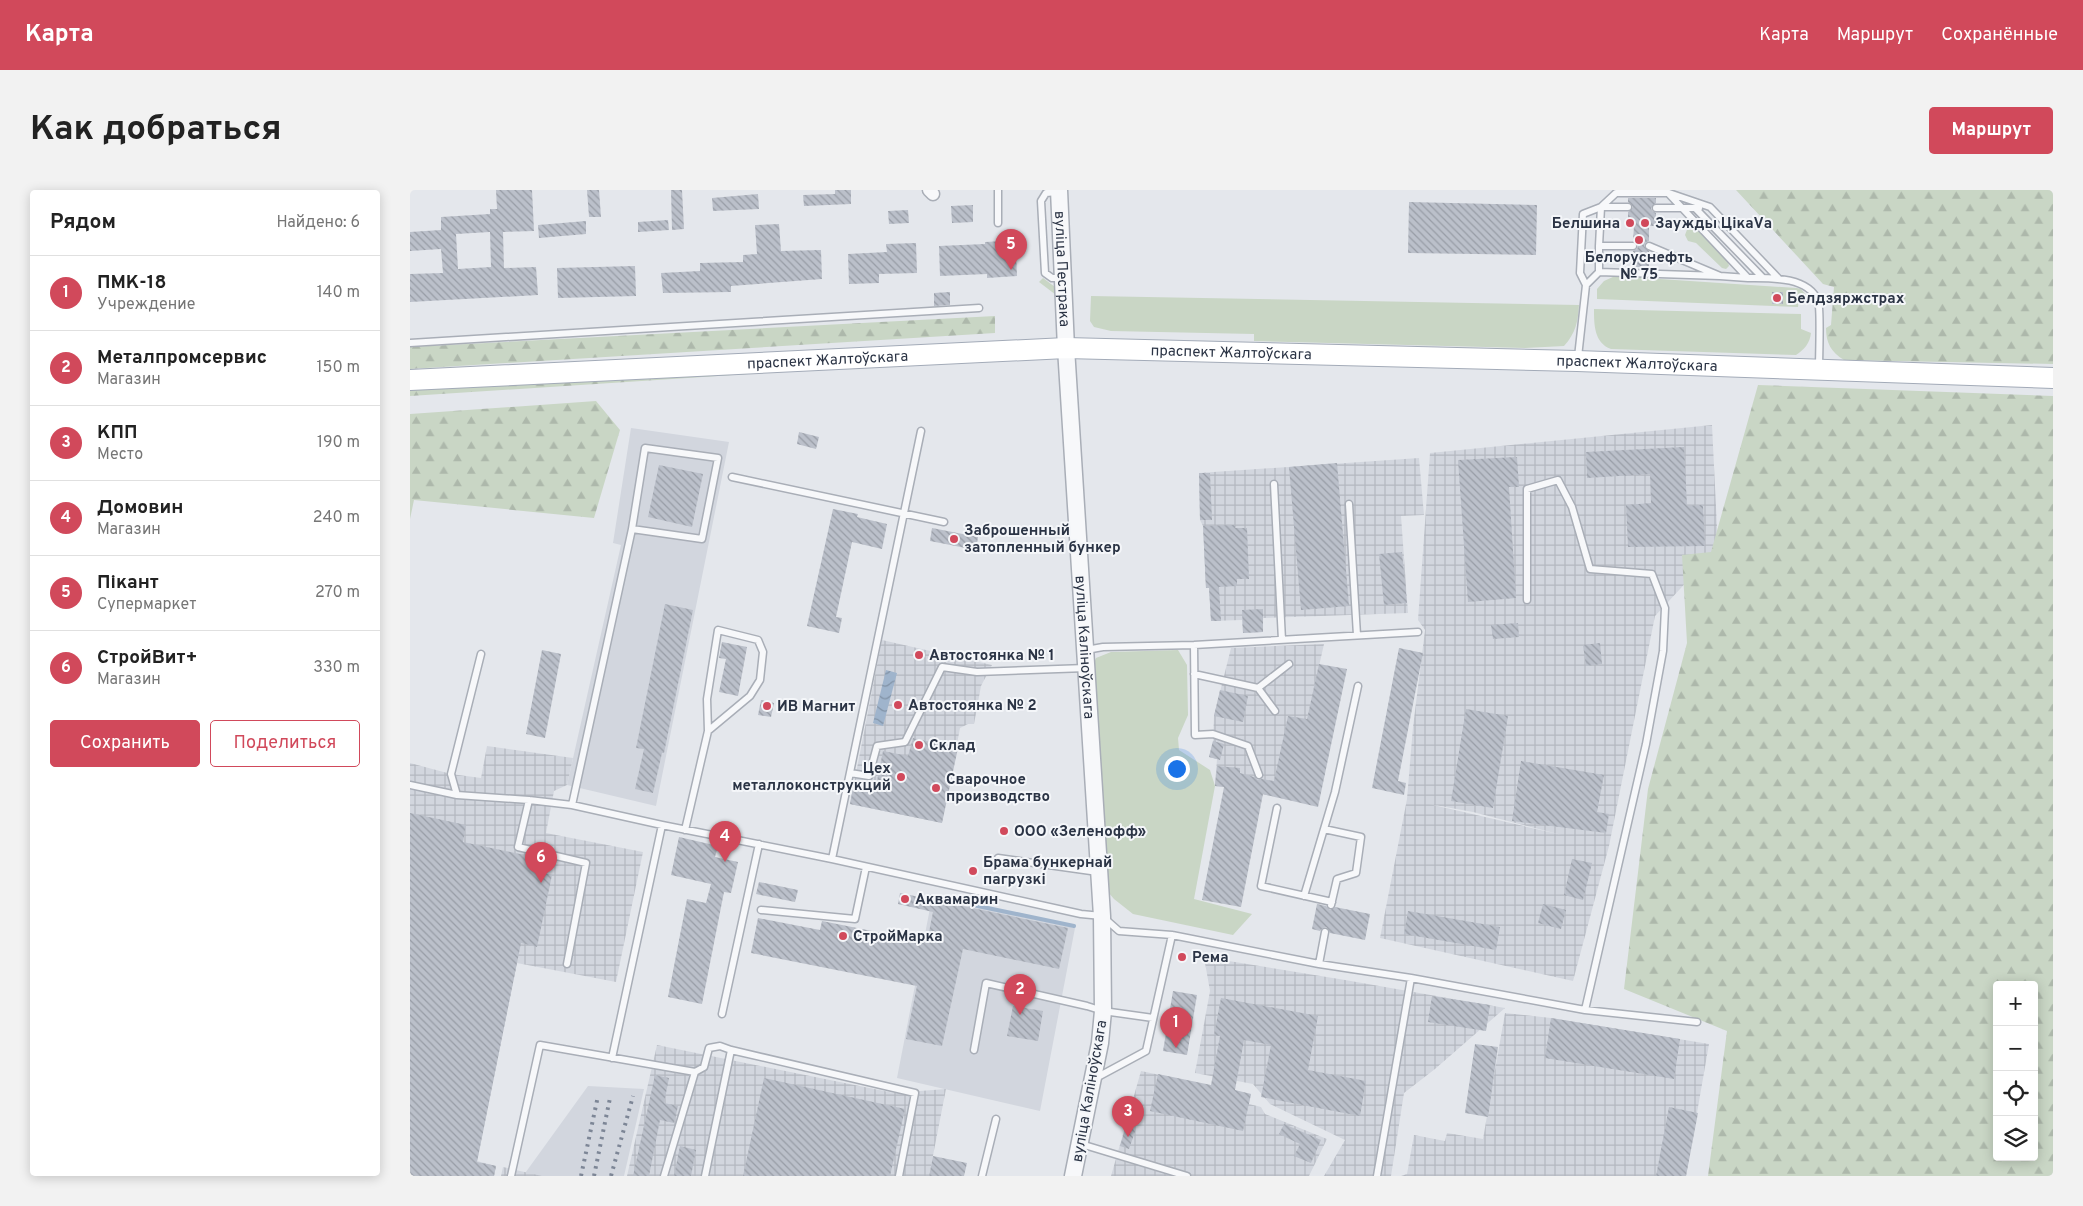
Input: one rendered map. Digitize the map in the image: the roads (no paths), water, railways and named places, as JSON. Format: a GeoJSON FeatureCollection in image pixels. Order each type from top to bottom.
{"type":"FeatureCollection","features":[{"type":"Feature","properties":{"kind":"main road","name":"праспект Жалтоўскага"},"geometry":{"type":"LineString","coordinates":[[410,380],[1066,348],[1577,361],[2053,378]]}},
{"type":"Feature","properties":{"kind":"street","name":"вуліца Пестрака"},"geometry":{"type":"LineString","coordinates":[[1059,191],[1066,348]]}},
{"type":"Feature","properties":{"kind":"street","name":"вуліца Каліноўскага"},"geometry":{"type":"LineString","coordinates":[[1066,348],[1102,916],[1103,1011],[1100,1042],[1073,1176]]}},
{"type":"Feature","properties":{"kind":"lane"},"geometry":{"type":"LineString","coordinates":[[998,190],[998,223]]}},
{"type":"Feature","properties":{"kind":"lane"},"geometry":{"type":"LineString","coordinates":[[1577,361],[1586,285],[1580,273],[1584,214],[1601,207],[1616,193],[1668,193],[1710,206],[1779,279]]}},
{"type":"Feature","properties":{"kind":"lane"},"geometry":{"type":"LineString","coordinates":[[1668,193],[1748,278]]}},
{"type":"Feature","properties":{"kind":"lane"},"geometry":{"type":"LineString","coordinates":[[1656,208],[1683,209],[1710,206]]}},
{"type":"Feature","properties":{"kind":"lane"},"geometry":{"type":"LineString","coordinates":[[1601,207],[1628,207]]}},
{"type":"Feature","properties":{"kind":"lane"},"geometry":{"type":"LineString","coordinates":[[1586,285],[1599,272],[1601,207]]}},
{"type":"Feature","properties":{"kind":"lane"},"geometry":{"type":"LineString","coordinates":[[1695,208],[1763,278]]}},
{"type":"Feature","properties":{"kind":"lane"},"geometry":{"type":"LineString","coordinates":[[1599,246],[1633,246]]}},
{"type":"Feature","properties":{"kind":"lane"},"geometry":{"type":"LineString","coordinates":[[1649,246],[1720,276]]}},
{"type":"Feature","properties":{"kind":"lane"},"geometry":{"type":"LineString","coordinates":[[1599,272],[1763,278],[1797,283],[1809,290],[1818,301],[1819,370]]}},
{"type":"Feature","properties":{"kind":"lane"},"geometry":{"type":"LineString","coordinates":[[410,343],[979,308]]}},
{"type":"Feature","properties":{"kind":"lane"},"geometry":{"type":"LineString","coordinates":[[832,858],[921,431]]}},
{"type":"Feature","properties":{"kind":"lane"},"geometry":{"type":"LineString","coordinates":[[572,805],[632,529],[645,448],[718,458],[702,539],[632,529]]}},
{"type":"Feature","properties":{"kind":"lane"},"geometry":{"type":"LineString","coordinates":[[732,477],[944,522]]}},
{"type":"Feature","properties":{"kind":"lane"},"geometry":{"type":"LineString","coordinates":[[1527,600],[1527,489],[1558,480],[1572,507],[1590,569],[1652,574],[1666,608],[1663,651],[1646,744],[1584,1010]]}},
{"type":"Feature","properties":{"kind":"lane"},"geometry":{"type":"LineString","coordinates":[[1274,484],[1282,640]]}},
{"type":"Feature","properties":{"kind":"lane"},"geometry":{"type":"LineString","coordinates":[[1349,504],[1357,635]]}},
{"type":"Feature","properties":{"kind":"lane"},"geometry":{"type":"LineString","coordinates":[[685,830],[708,731],[707,699],[718,630],[758,640],[763,652],[760,680],[750,696],[708,731]]}},
{"type":"Feature","properties":{"kind":"lane"},"geometry":{"type":"LineString","coordinates":[[1085,650],[1102,647],[1282,640],[1418,632]]}},
{"type":"Feature","properties":{"kind":"lane"},"geometry":{"type":"LineString","coordinates":[[1194,644],[1195,735],[1213,734],[1248,746],[1259,775]]}},
{"type":"Feature","properties":{"kind":"lane"},"geometry":{"type":"LineString","coordinates":[[457,795],[451,774],[481,654]]}},
{"type":"Feature","properties":{"kind":"lane"},"geometry":{"type":"LineString","coordinates":[[1258,688],[1289,664]]}},
{"type":"Feature","properties":{"kind":"lane"},"geometry":{"type":"LineString","coordinates":[[850,773],[869,776],[877,746],[905,742],[942,667],[977,672],[1086,668]]}},
{"type":"Feature","properties":{"kind":"lane"},"geometry":{"type":"LineString","coordinates":[[1194,674],[1258,688],[1275,711]]}},
{"type":"Feature","properties":{"kind":"lane"},"geometry":{"type":"LineString","coordinates":[[1304,896],[1335,792],[1358,686]]}},
{"type":"Feature","properties":{"kind":"lane"},"geometry":{"type":"LineString","coordinates":[[410,786],[457,795],[572,805],[685,830],[832,858],[1081,914],[1102,916],[1119,931],[1172,935],[1319,964],[1411,978],[1584,1010],[1697,1022]]}},
{"type":"Feature","properties":{"kind":"lane"},"geometry":{"type":"LineString","coordinates":[[529,800],[518,847],[586,863],[567,964]]}},
{"type":"Feature","properties":{"kind":"lane"},"geometry":{"type":"LineString","coordinates":[[1277,808],[1261,886],[1331,904],[1337,879],[1356,873],[1361,837],[1324,828]]}},
{"type":"Feature","properties":{"kind":"lane"},"geometry":{"type":"LineString","coordinates":[[612,1058],[662,825]]}},
{"type":"Feature","properties":{"kind":"lane"},"geometry":{"type":"LineString","coordinates":[[722,1014],[759,844]]}},
{"type":"Feature","properties":{"kind":"lane"},"geometry":{"type":"LineString","coordinates":[[998,858],[1099,872]]}},
{"type":"Feature","properties":{"kind":"lane"},"geometry":{"type":"LineString","coordinates":[[761,910],[855,919],[866,867]]}},
{"type":"Feature","properties":{"kind":"lane"},"geometry":{"type":"LineString","coordinates":[[1319,964],[1325,932]]}},
{"type":"Feature","properties":{"kind":"lane"},"geometry":{"type":"LineString","coordinates":[[1093,1080],[1146,1051],[1172,935]]}},
{"type":"Feature","properties":{"kind":"lane"},"geometry":{"type":"LineString","coordinates":[[1377,1176],[1411,978]]}},
{"type":"Feature","properties":{"kind":"lane"},"geometry":{"type":"LineString","coordinates":[[974,1050],[986,983],[1103,1011],[1153,1018]]}},
{"type":"Feature","properties":{"kind":"lane"},"geometry":{"type":"LineString","coordinates":[[511,1176],[540,1045],[695,1072],[704,1067],[709,1048],[720,1046],[915,1093],[899,1176]]}},
{"type":"Feature","properties":{"kind":"lane"},"geometry":{"type":"LineString","coordinates":[[705,1176],[731,1050]]}},
{"type":"Feature","properties":{"kind":"lane"},"geometry":{"type":"LineString","coordinates":[[664,1176],[695,1072]]}},
{"type":"Feature","properties":{"kind":"lane"},"geometry":{"type":"LineString","coordinates":[[982,1176],[996,1119]]}},
{"type":"Feature","properties":{"kind":"lane"},"geometry":{"type":"LineString","coordinates":[[1080,1143],[1187,1176]]}},
{"type":"Feature","properties":{"kind":"water"},"geometry":{"type":"Polygon","coordinates":[[[886,670],[897,673],[883,726],[873,723],[886,670]]]}},
{"type":"Feature","properties":{"kind":"waterway"},"geometry":{"type":"LineString","coordinates":[[928,903],[930,896],[1074,926]]}},
{"type":"Feature","properties":{"kind":"railway"},"geometry":{"type":"LineString","coordinates":[[581,1176],[598,1096]]}},
{"type":"Feature","properties":{"kind":"railway"},"geometry":{"type":"LineString","coordinates":[[611,1176],[633,1096]]}},
{"type":"Feature","properties":{"kind":"railway"},"geometry":{"type":"LineString","coordinates":[[594,1176],[610,1098]]}},
{"type":"Feature","properties":{"kind":"place","name":"Белшина"},"geometry":{"type":"Point","coordinates":[1630,223]}},
{"type":"Feature","properties":{"kind":"place","name":"Заужды ЦікаVа"},"geometry":{"type":"Point","coordinates":[1645,223]}},
{"type":"Feature","properties":{"kind":"place","name":"Белоруснефть № 75"},"geometry":{"type":"Point","coordinates":[1639,240]}},
{"type":"Feature","properties":{"kind":"place","name":"Пікант"},"geometry":{"type":"Point","coordinates":[1011,270]}},
{"type":"Feature","properties":{"kind":"place","name":"Белдзяржстрах"},"geometry":{"type":"Point","coordinates":[1777,298]}},
{"type":"Feature","properties":{"kind":"place","name":"Заброшенный затопленный бункер"},"geometry":{"type":"Point","coordinates":[954,539]}},
{"type":"Feature","properties":{"kind":"place","name":"Автостоянка № 1"},"geometry":{"type":"Point","coordinates":[919,655]}},
{"type":"Feature","properties":{"kind":"place","name":"Автостоянка № 2"},"geometry":{"type":"Point","coordinates":[898,705]}},
{"type":"Feature","properties":{"kind":"place","name":"ИВ Магнит"},"geometry":{"type":"Point","coordinates":[767,706]}},
{"type":"Feature","properties":{"kind":"place","name":"Склад"},"geometry":{"type":"Point","coordinates":[919,745]}},
{"type":"Feature","properties":{"kind":"place","name":"Цех металлоконструкций"},"geometry":{"type":"Point","coordinates":[901,777]}},
{"type":"Feature","properties":{"kind":"place","name":"Сварочное производство"},"geometry":{"type":"Point","coordinates":[936,788]}},
{"type":"Feature","properties":{"kind":"place","name":"ООО «Зеленофф»"},"geometry":{"type":"Point","coordinates":[1004,831]}},
{"type":"Feature","properties":{"kind":"place","name":"Домовин"},"geometry":{"type":"Point","coordinates":[725,862]}},
{"type":"Feature","properties":{"kind":"place","name":"Брама бункернай пагрузкі"},"geometry":{"type":"Point","coordinates":[973,871]}},
{"type":"Feature","properties":{"kind":"place","name":"СтройВит+"},"geometry":{"type":"Point","coordinates":[541,883]}},
{"type":"Feature","properties":{"kind":"place","name":"Аквамарин"},"geometry":{"type":"Point","coordinates":[905,899]}},
{"type":"Feature","properties":{"kind":"place","name":"СтройМарка"},"geometry":{"type":"Point","coordinates":[843,936]}},
{"type":"Feature","properties":{"kind":"place","name":"Рема"},"geometry":{"type":"Point","coordinates":[1182,957]}},
{"type":"Feature","properties":{"kind":"place","name":"Металпромсервис"},"geometry":{"type":"Point","coordinates":[1020,1015]}},
{"type":"Feature","properties":{"kind":"place","name":"ПМК-18"},"geometry":{"type":"Point","coordinates":[1176,1048]}},
{"type":"Feature","properties":{"kind":"place","name":"КПП"},"geometry":{"type":"Point","coordinates":[1128,1137]}}]}
